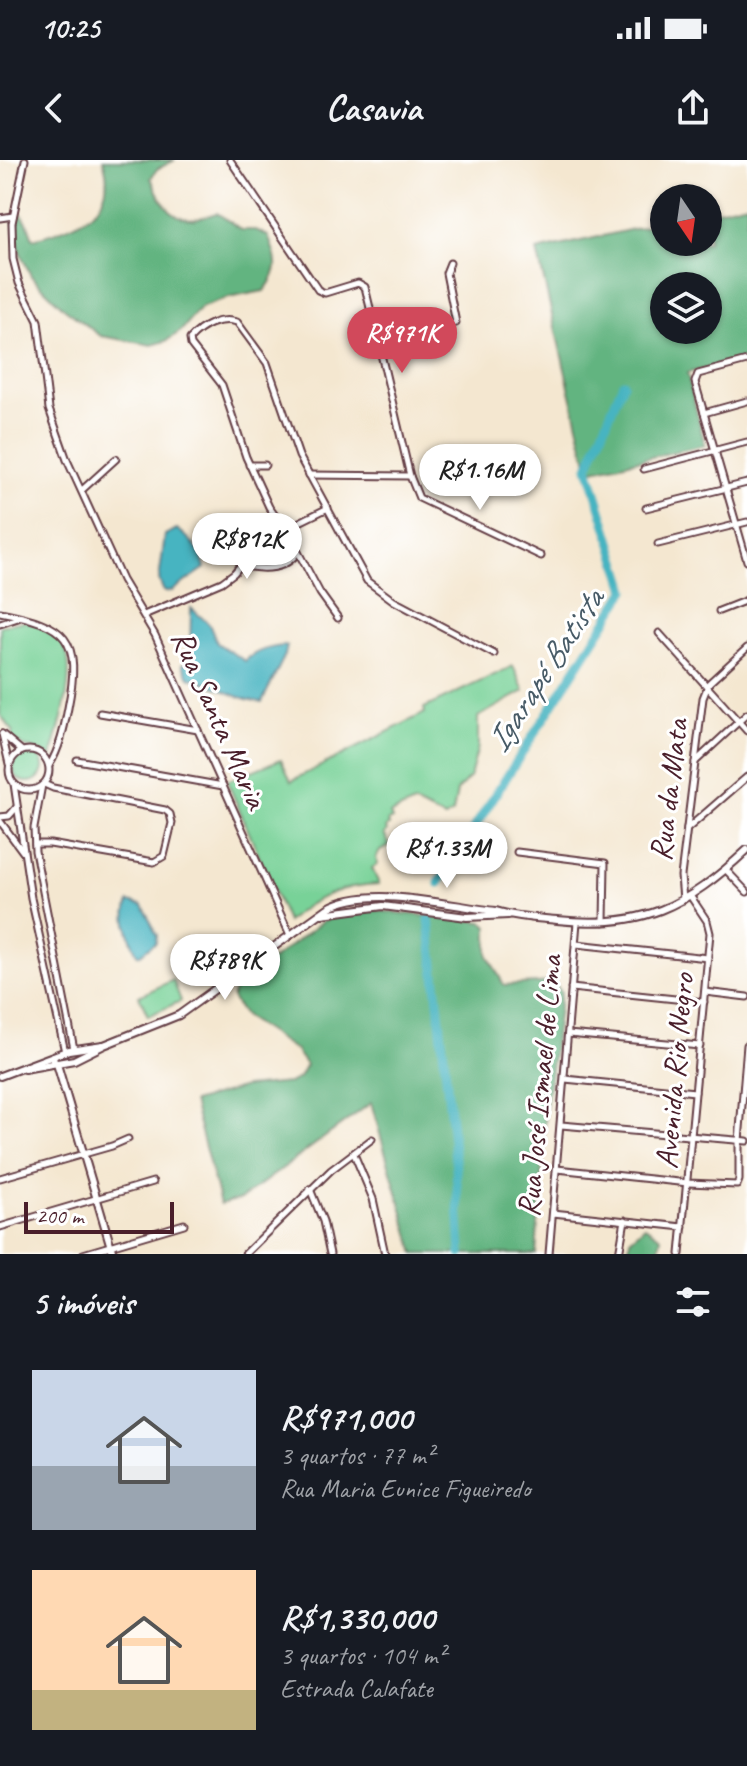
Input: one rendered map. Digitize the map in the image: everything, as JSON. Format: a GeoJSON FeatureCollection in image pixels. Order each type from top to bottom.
{"type":"FeatureCollection","features":[{"type":"Feature","properties":{"kind":"street","name":"Rua Santa Maria"},"geometry":{"type":"LineString","coordinates":[[25,160],[13,216],[12,247],[15,270],[38,321],[49,409],[58,439],[128,591],[144,615],[198,730],[290,935]]}},
{"type":"Feature","properties":{"kind":"street"},"geometry":{"type":"LineString","coordinates":[[230,160],[318,290],[325,293],[363,284],[410,476],[421,501],[541,556]]}},
{"type":"Feature","properties":{"kind":"street"},"geometry":{"type":"LineString","coordinates":[[0,218],[13,216]]}},
{"type":"Feature","properties":{"kind":"street"},"geometry":{"type":"LineString","coordinates":[[380,345],[456,323],[446,273],[450,263]]}},
{"type":"Feature","properties":{"kind":"street"},"geometry":{"type":"LineString","coordinates":[[338,618],[283,529],[249,465],[225,390],[190,342],[194,335],[218,321],[232,320],[239,324],[270,368],[295,446],[371,585],[394,601],[494,654]]}},
{"type":"Feature","properties":{"kind":"street"},"geometry":{"type":"LineString","coordinates":[[747,361],[698,374],[695,382],[747,561]]}},
{"type":"Feature","properties":{"kind":"street"},"geometry":{"type":"LineString","coordinates":[[704,413],[747,401]]}},
{"type":"Feature","properties":{"kind":"street"},"geometry":{"type":"LineString","coordinates":[[644,469],[747,442]]}},
{"type":"Feature","properties":{"kind":"street"},"geometry":{"type":"LineString","coordinates":[[82,490],[116,459]]}},
{"type":"Feature","properties":{"kind":"street"},"geometry":{"type":"LineString","coordinates":[[249,465],[265,465]]}},
{"type":"Feature","properties":{"kind":"street"},"geometry":{"type":"LineString","coordinates":[[309,475],[410,476]]}},
{"type":"Feature","properties":{"kind":"street"},"geometry":{"type":"LineString","coordinates":[[646,508],[747,483]]}},
{"type":"Feature","properties":{"kind":"street"},"geometry":{"type":"LineString","coordinates":[[144,615],[222,582],[261,541],[328,508]]}},
{"type":"Feature","properties":{"kind":"street"},"geometry":{"type":"LineString","coordinates":[[658,544],[747,522]]}},
{"type":"Feature","properties":{"kind":"street"},"geometry":{"type":"LineString","coordinates":[[241,565],[275,567],[286,564],[297,553]]}},
{"type":"Feature","properties":{"kind":"street"},"geometry":{"type":"LineString","coordinates":[[719,611],[747,600]]}},
{"type":"Feature","properties":{"kind":"street"},"geometry":{"type":"LineString","coordinates":[[0,612],[37,620],[52,628],[64,639],[73,657],[75,677],[63,734],[49,766],[49,776],[43,784],[34,828],[46,903],[77,1048]]}},
{"type":"Feature","properties":{"kind":"street"},"geometry":{"type":"LineString","coordinates":[[0,624],[20,617]]}},
{"type":"Feature","properties":{"kind":"street"},"geometry":{"type":"LineString","coordinates":[[659,633],[747,731]]}},
{"type":"Feature","properties":{"kind":"street"},"geometry":{"type":"LineString","coordinates":[[708,686],[747,648]]}},
{"type":"Feature","properties":{"kind":"street","name":"Rua da Mata"},"geometry":{"type":"LineString","coordinates":[[683,901],[681,876],[686,829],[703,698],[708,686]]}},
{"type":"Feature","properties":{"kind":"street"},"geometry":{"type":"LineString","coordinates":[[100,713],[198,730]]}},
{"type":"Feature","properties":{"kind":"street"},"geometry":{"type":"LineString","coordinates":[[694,763],[747,714]]}},
{"type":"Feature","properties":{"kind":"street"},"geometry":{"type":"LineString","coordinates":[[1,733],[23,751],[38,752],[49,766]]}},
{"type":"Feature","properties":{"kind":"street"},"geometry":{"type":"LineString","coordinates":[[1,733],[14,784],[32,906],[65,1052]]}},
{"type":"Feature","properties":{"kind":"street"},"geometry":{"type":"LineString","coordinates":[[9,767],[14,757],[23,751]]}},
{"type":"Feature","properties":{"kind":"street"},"geometry":{"type":"LineString","coordinates":[[77,760],[224,786]]}},
{"type":"Feature","properties":{"kind":"street"},"geometry":{"type":"LineString","coordinates":[[686,829],[747,777]]}},
{"type":"Feature","properties":{"kind":"street"},"geometry":{"type":"LineString","coordinates":[[14,784],[30,790],[43,784],[165,810],[170,814],[172,823],[164,856],[154,862],[35,844]]}},
{"type":"Feature","properties":{"kind":"street"},"geometry":{"type":"LineString","coordinates":[[18,807],[9,816],[0,819],[24,854]]}},
{"type":"Feature","properties":{"kind":"street"},"geometry":{"type":"LineString","coordinates":[[322,914],[372,906],[467,917],[508,915],[604,922],[655,913],[691,897],[747,850]]}},
{"type":"Feature","properties":{"kind":"street"},"geometry":{"type":"LineString","coordinates":[[517,852],[605,863],[604,922]]}},
{"type":"Feature","properties":{"kind":"street"},"geometry":{"type":"LineString","coordinates":[[726,870],[747,892]]}},
{"type":"Feature","properties":{"kind":"street"},"geometry":{"type":"LineString","coordinates":[[24,1069],[81,1058],[104,1045],[179,1015],[333,906],[359,897],[382,896],[508,915]]}},
{"type":"Feature","properties":{"kind":"street","name":"Avenida Rio Negro"},"geometry":{"type":"LineString","coordinates":[[680,1254],[710,927],[691,897]]}},
{"type":"Feature","properties":{"kind":"street"},"geometry":{"type":"LineString","coordinates":[[32,906],[41,907],[46,903]]}},
{"type":"Feature","properties":{"kind":"street","name":"Rua José Ismael de Lima"},"geometry":{"type":"LineString","coordinates":[[549,1254],[577,922]]}},
{"type":"Feature","properties":{"kind":"street"},"geometry":{"type":"LineString","coordinates":[[40,943],[54,940]]}},
{"type":"Feature","properties":{"kind":"street"},"geometry":{"type":"LineString","coordinates":[[576,944],[708,958]]}},
{"type":"Feature","properties":{"kind":"street"},"geometry":{"type":"LineString","coordinates":[[571,988],[704,1002]]}},
{"type":"Feature","properties":{"kind":"street"},"geometry":{"type":"LineString","coordinates":[[705,992],[747,997]]}},
{"type":"Feature","properties":{"kind":"street"},"geometry":{"type":"LineString","coordinates":[[568,1034],[700,1046]]}},
{"type":"Feature","properties":{"kind":"street"},"geometry":{"type":"LineString","coordinates":[[0,1076],[77,1048],[104,1045]]}},
{"type":"Feature","properties":{"kind":"street"},"geometry":{"type":"LineString","coordinates":[[557,1169],[733,1186],[739,1180],[747,1045]]}},
{"type":"Feature","properties":{"kind":"street"},"geometry":{"type":"LineString","coordinates":[[77,1048],[83,1051],[81,1058]]}},
{"type":"Feature","properties":{"kind":"street"},"geometry":{"type":"LineString","coordinates":[[54,1056],[113,1254]]}},
{"type":"Feature","properties":{"kind":"street"},"geometry":{"type":"LineString","coordinates":[[565,1079],[695,1092]]}},
{"type":"Feature","properties":{"kind":"street"},"geometry":{"type":"LineString","coordinates":[[561,1125],[747,1141]]}},
{"type":"Feature","properties":{"kind":"street"},"geometry":{"type":"LineString","coordinates":[[0,1178],[128,1139]]}},
{"type":"Feature","properties":{"kind":"street"},"geometry":{"type":"LineString","coordinates":[[245,1254],[310,1189],[372,1139]]}},
{"type":"Feature","properties":{"kind":"street"},"geometry":{"type":"LineString","coordinates":[[354,1154],[373,1199],[385,1254]]}},
{"type":"Feature","properties":{"kind":"street"},"geometry":{"type":"LineString","coordinates":[[0,1227],[153,1182]]}},
{"type":"Feature","properties":{"kind":"street"},"geometry":{"type":"LineString","coordinates":[[310,1189],[323,1221],[329,1253]]}},
{"type":"Feature","properties":{"kind":"street"},"geometry":{"type":"LineString","coordinates":[[552,1213],[683,1227]]}},
{"type":"Feature","properties":{"kind":"street"},"geometry":{"type":"LineString","coordinates":[[619,1254],[625,1220]]}},
{"type":"Feature","properties":{"kind":"street"},"geometry":{"type":"LineString","coordinates":[[83,1254],[184,1224]]}},
{"type":"Feature","properties":{"kind":"green space"},"geometry":{"type":"Polygon","coordinates":[[[103,160],[175,160],[157,169],[151,178],[171,211],[191,219],[217,213],[242,230],[256,230],[268,236],[276,265],[264,291],[228,298],[200,308],[181,331],[166,341],[152,345],[101,336],[65,309],[31,276],[19,250],[13,221],[20,212],[33,239],[78,223],[99,205],[105,192],[107,178],[103,160]]]}},
{"type":"Feature","properties":{"kind":"green space"},"geometry":{"type":"Polygon","coordinates":[[[747,203],[747,359],[687,373],[705,445],[589,471],[537,251],[650,225],[650,256],[722,256],[722,209],[747,203]]]}},
{"type":"Feature","properties":{"kind":"green space"},"geometry":{"type":"Polygon","coordinates":[[[24,621],[52,632],[66,650],[69,675],[65,704],[50,760],[11,738],[13,731],[0,715],[0,626],[24,621]]]}},
{"type":"Feature","properties":{"kind":"green space"},"geometry":{"type":"Polygon","coordinates":[[[513,666],[524,691],[478,717],[478,747],[470,777],[457,791],[453,813],[445,818],[414,803],[390,814],[392,819],[388,821],[389,826],[384,834],[390,846],[380,851],[376,858],[378,864],[372,868],[379,884],[329,894],[287,922],[227,781],[281,759],[291,781],[425,713],[424,708],[513,666]]]}},
{"type":"Feature","properties":{"kind":"green space"},"geometry":{"type":"Polygon","coordinates":[[[28,752],[39,756],[43,767],[39,778],[28,782],[17,778],[13,767],[17,756],[28,752]]]}},
{"type":"Feature","properties":{"kind":"green space"},"geometry":{"type":"Polygon","coordinates":[[[372,910],[483,922],[488,927],[488,956],[504,985],[554,982],[561,992],[546,1108],[536,1254],[415,1254],[371,1103],[241,1199],[220,1204],[193,1102],[245,1087],[289,1083],[299,1078],[306,1065],[295,1050],[244,1016],[232,998],[235,988],[323,921],[372,910]]]}},
{"type":"Feature","properties":{"kind":"green space"},"geometry":{"type":"Polygon","coordinates":[[[173,980],[181,1001],[148,1016],[139,996],[173,980]]]}},
{"type":"Feature","properties":{"kind":"green space"},"geometry":{"type":"Polygon","coordinates":[[[645,1226],[661,1237],[658,1254],[628,1254],[630,1239],[645,1226]]]}},
{"type":"Feature","properties":{"kind":"water"},"geometry":{"type":"Polygon","coordinates":[[[177,529],[195,546],[205,568],[172,591],[164,592],[159,580],[165,535],[177,529]]]}},
{"type":"Feature","properties":{"kind":"water"},"geometry":{"type":"Polygon","coordinates":[[[191,608],[209,624],[217,643],[245,661],[264,650],[287,646],[262,702],[189,677],[182,664],[186,663],[190,653],[191,608]]]}},
{"type":"Feature","properties":{"kind":"water"},"geometry":{"type":"Polygon","coordinates":[[[129,902],[143,905],[157,935],[156,942],[139,955],[128,928],[126,915],[129,902]]]}},
{"type":"Feature","properties":{"kind":"waterway","name":"Igarapé Batista"},"geometry":{"type":"LineString","coordinates":[[439,883],[626,590],[588,467],[623,383]]}},
{"type":"Feature","properties":{"kind":"waterway","name":"Igarapé Batista"},"geometry":{"type":"LineString","coordinates":[[429,919],[456,1168],[461,1254]]}}]}
